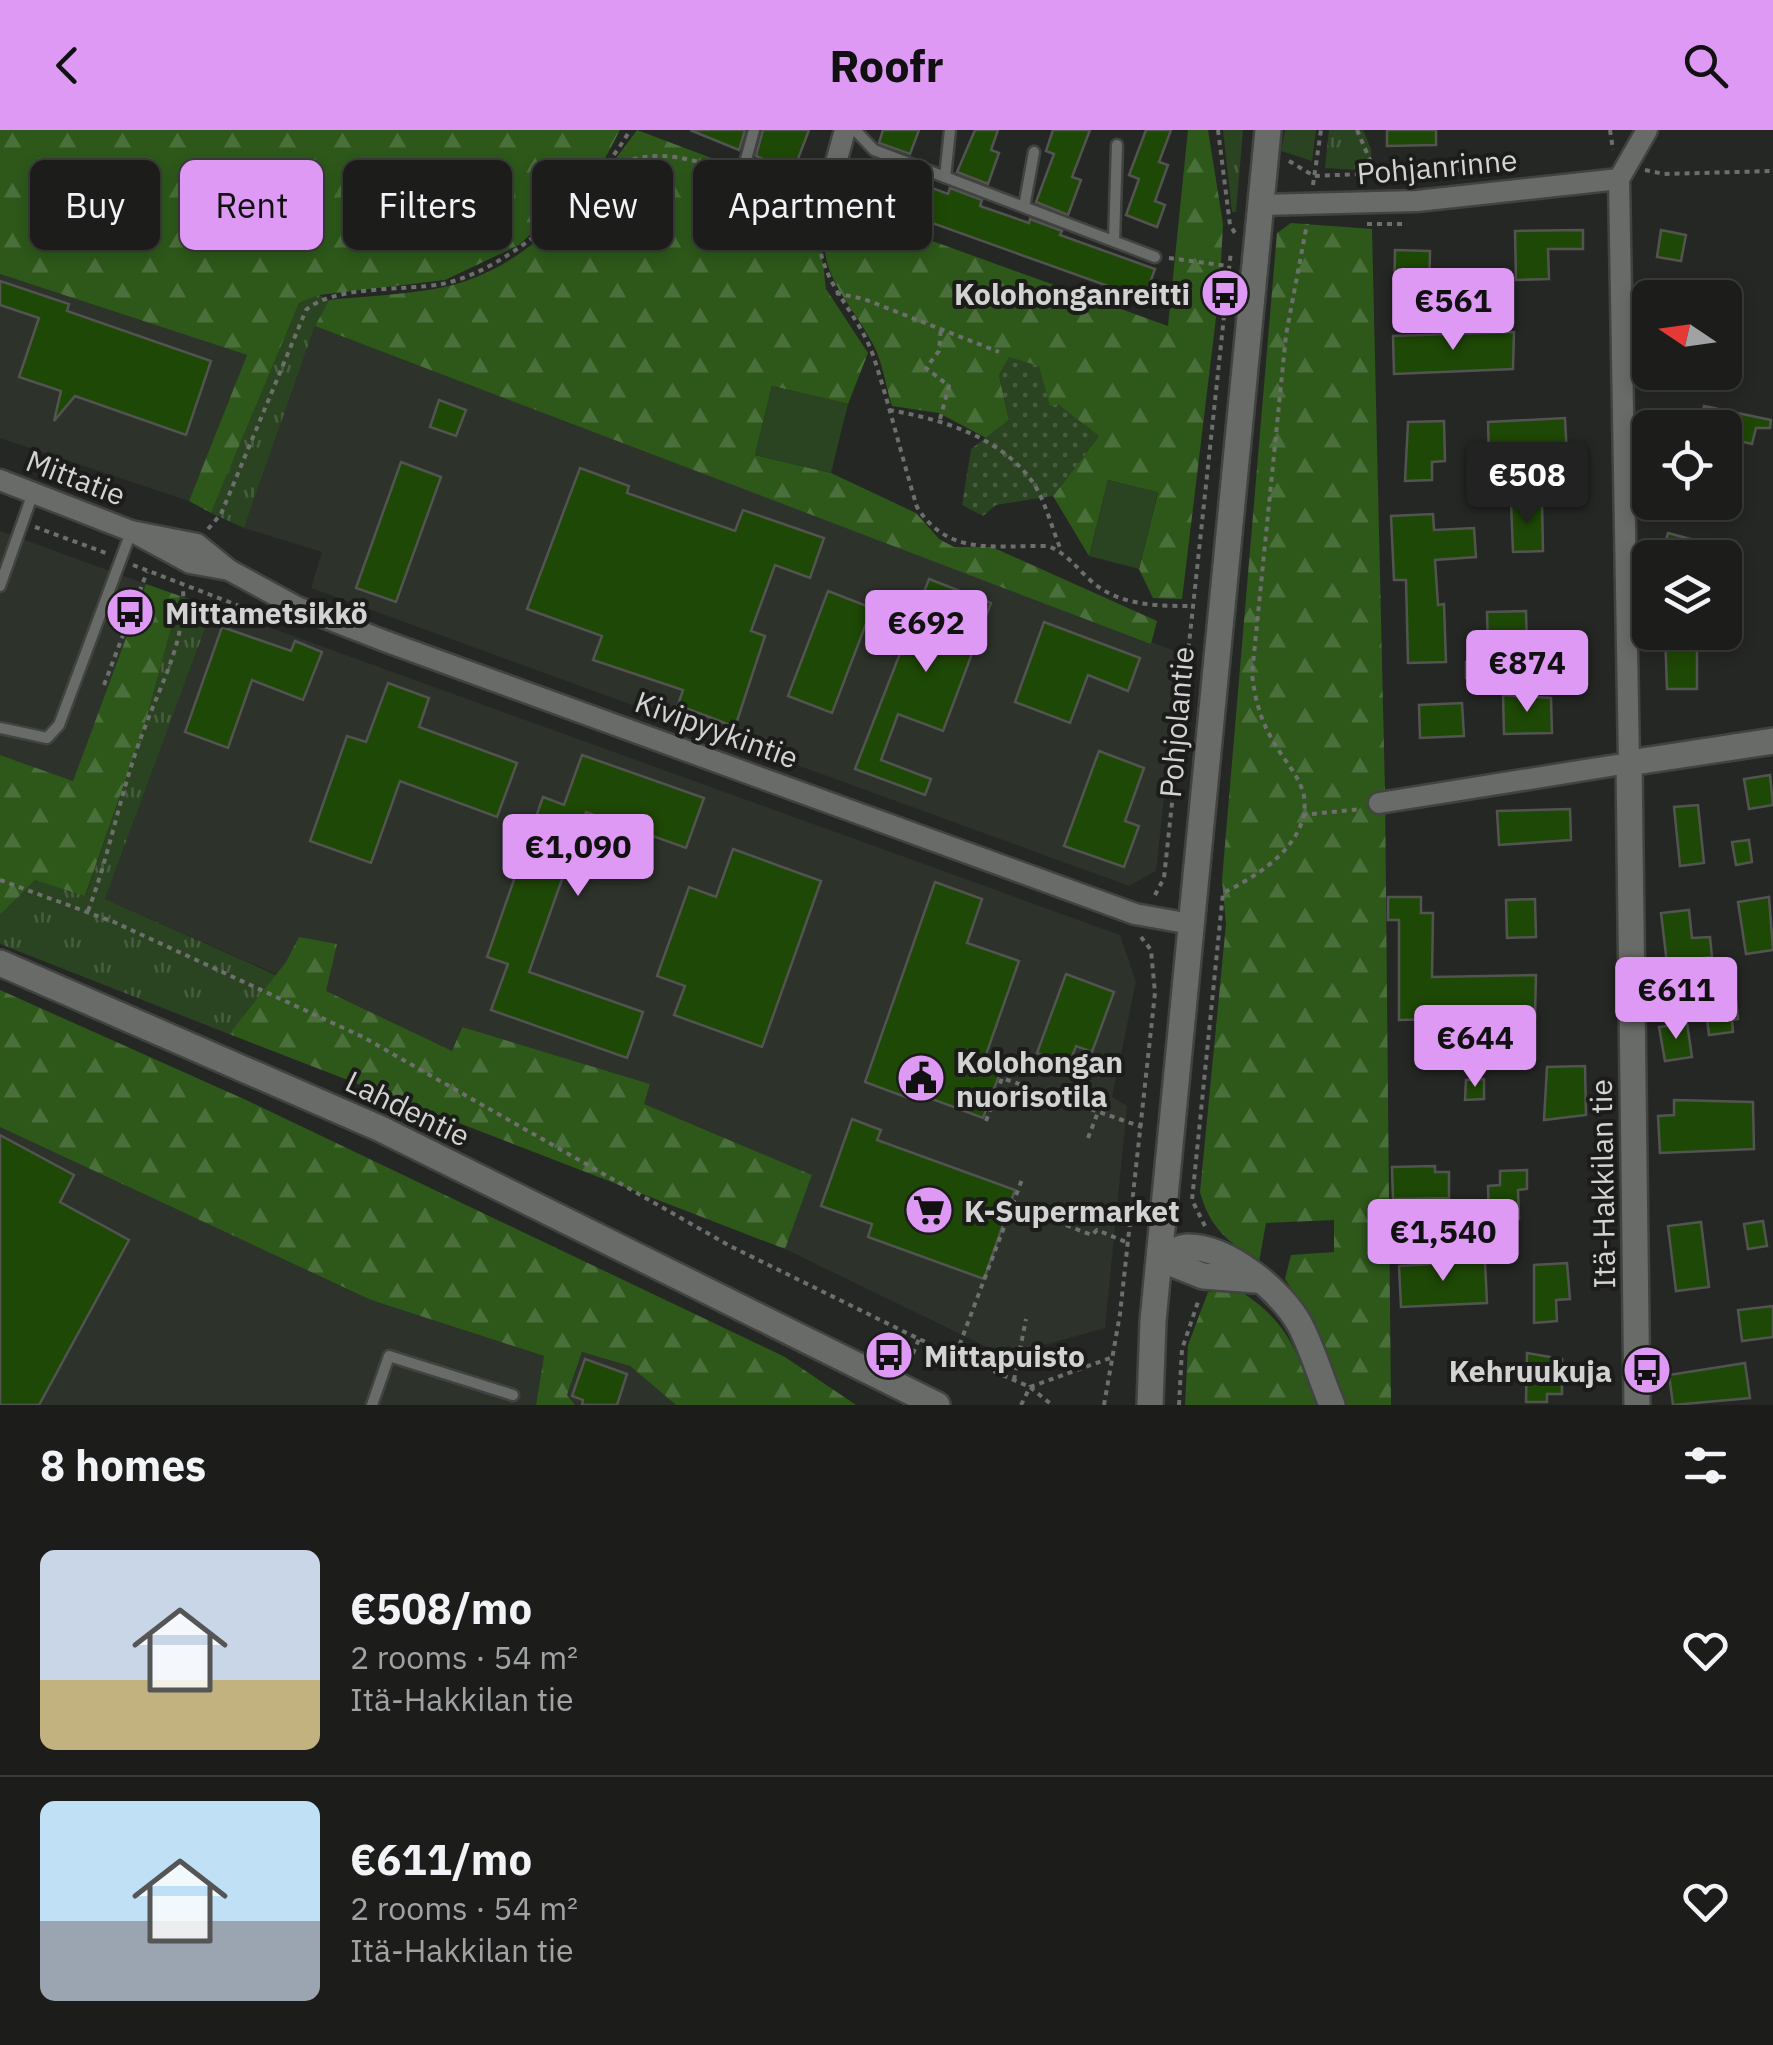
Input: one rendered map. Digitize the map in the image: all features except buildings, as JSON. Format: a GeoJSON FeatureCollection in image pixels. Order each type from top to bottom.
{"type":"FeatureCollection","features":[{"type":"Feature","properties":{"kind":"street"},"geometry":{"type":"LineString","coordinates":[[836,160],[844,130]]}},
{"type":"Feature","properties":{"kind":"street","name":"Pohjolantie"},"geometry":{"type":"LineString","coordinates":[[1150,1405],[1154,1321],[1250,212],[1268,130]]}},
{"type":"Feature","properties":{"kind":"street"},"geometry":{"type":"LineString","coordinates":[[1618,179],[1647,130]]}},
{"type":"Feature","properties":{"kind":"street","name":"Pohjanrinne"},"geometry":{"type":"LineString","coordinates":[[1250,212],[1417,201],[1618,179]]}},
{"type":"Feature","properties":{"kind":"street","name":"Itä-Hakkilan tie"},"geometry":{"type":"LineString","coordinates":[[1618,179],[1637,1405]]}},
{"type":"Feature","properties":{"kind":"street","name":"Mittatie"},"geometry":{"type":"LineString","coordinates":[[0,480],[131,531],[199,544]]}},
{"type":"Feature","properties":{"kind":"street","name":"Kivipyykintie"},"geometry":{"type":"LineString","coordinates":[[199,544],[229,570],[297,607],[390,643],[1135,914],[1191,924]]}},
{"type":"Feature","properties":{"kind":"street"},"geometry":{"type":"LineString","coordinates":[[1379,804],[1773,741]]}},
{"type":"Feature","properties":{"kind":"street","name":"Lahdentie"},"geometry":{"type":"LineString","coordinates":[[0,963],[380,1129],[780,1329],[910,1405]]}},
{"type":"Feature","properties":{"kind":"street"},"geometry":{"type":"LineString","coordinates":[[1160,1258],[1192,1273],[1258,1281],[1275,1294],[1300,1324],[1332,1405]]}},
{"type":"Feature","properties":{"kind":"street","name":"Pohjolantie"},"geometry":{"type":"LineString","coordinates":[[1132,1405],[1154,1321]]}},
{"type":"Feature","properties":{"kind":"street","name":"Lahdentie"},"geometry":{"type":"LineString","coordinates":[[780,1329],[849,1358],[938,1405]]}},
{"type":"Feature","properties":{"kind":"lane"},"geometry":{"type":"LineString","coordinates":[[746,160],[754,130]]}},
{"type":"Feature","properties":{"kind":"lane"},"geometry":{"type":"LineString","coordinates":[[855,130],[874,150],[1154,256]]}},
{"type":"Feature","properties":{"kind":"lane"},"geometry":{"type":"LineString","coordinates":[[945,177],[950,130]]}},
{"type":"Feature","properties":{"kind":"lane"},"geometry":{"type":"LineString","coordinates":[[1114,241],[1117,145]]}},
{"type":"Feature","properties":{"kind":"lane"},"geometry":{"type":"LineString","coordinates":[[1024,207],[1034,152]]}},
{"type":"Feature","properties":{"kind":"lane"},"geometry":{"type":"LineString","coordinates":[[0,586],[33,492]]}},
{"type":"Feature","properties":{"kind":"lane"},"geometry":{"type":"LineString","coordinates":[[0,728],[46,738],[59,725],[131,531]]}},
{"type":"Feature","properties":{"kind":"lane"},"geometry":{"type":"LineString","coordinates":[[372,1405],[389,1356],[513,1396]]}},
{"type":"Feature","properties":{"kind":"path"},"geometry":{"type":"LineString","coordinates":[[610,160],[630,130]]}},
{"type":"Feature","properties":{"kind":"path"},"geometry":{"type":"LineString","coordinates":[[1218,130],[1230,225],[1235,233]]}},
{"type":"Feature","properties":{"kind":"path"},"geometry":{"type":"LineString","coordinates":[[1314,176],[1321,130]]}},
{"type":"Feature","properties":{"kind":"path"},"geometry":{"type":"LineString","coordinates":[[1358,130],[1376,174]]}},
{"type":"Feature","properties":{"kind":"path"},"geometry":{"type":"LineString","coordinates":[[1610,130],[1613,153],[1620,142]]}},
{"type":"Feature","properties":{"kind":"path"},"geometry":{"type":"LineString","coordinates":[[624,160],[670,153],[694,160]]}},
{"type":"Feature","properties":{"kind":"path"},"geometry":{"type":"LineString","coordinates":[[1280,158],[1314,176],[1524,167]]}},
{"type":"Feature","properties":{"kind":"path"},"geometry":{"type":"LineString","coordinates":[[1641,169],[1664,174],[1773,170]]}},
{"type":"Feature","properties":{"kind":"path"},"geometry":{"type":"LineString","coordinates":[[1156,895],[1164,878],[1228,266],[1235,233],[1250,212]]}},
{"type":"Feature","properties":{"kind":"path"},"geometry":{"type":"LineString","coordinates":[[1206,1228],[1192,1200],[1223,893],[1252,879],[1282,852],[1296,835],[1304,797],[1256,709],[1252,674],[1286,335],[1308,220]]}},
{"type":"Feature","properties":{"kind":"path"},"geometry":{"type":"LineString","coordinates":[[199,544],[222,514],[306,310],[328,298],[446,283],[521,248],[532,238]]}},
{"type":"Feature","properties":{"kind":"path"},"geometry":{"type":"LineString","coordinates":[[819,250],[836,293],[872,352],[917,508],[942,536],[956,543],[1048,546],[1061,550]]}},
{"type":"Feature","properties":{"kind":"path"},"geometry":{"type":"LineString","coordinates":[[1154,256],[1228,266]]}},
{"type":"Feature","properties":{"kind":"path"},"geometry":{"type":"LineString","coordinates":[[836,293],[941,328],[998,352]]}},
{"type":"Feature","properties":{"kind":"path"},"geometry":{"type":"LineString","coordinates":[[940,419],[949,386],[926,368],[940,351],[941,328]]}},
{"type":"Feature","properties":{"kind":"path"},"geometry":{"type":"LineString","coordinates":[[889,410],[940,419],[988,444],[1024,471],[1037,488],[1061,550],[1093,583],[1117,597],[1152,606],[1194,606]]}},
{"type":"Feature","properties":{"kind":"path"},"geometry":{"type":"LineString","coordinates":[[47,531],[102,552]]}},
{"type":"Feature","properties":{"kind":"path"},"geometry":{"type":"LineString","coordinates":[[104,685],[146,572]]}},
{"type":"Feature","properties":{"kind":"path"},"geometry":{"type":"LineString","coordinates":[[88,912],[144,727],[172,668],[184,615],[182,585]]}},
{"type":"Feature","properties":{"kind":"path"},"geometry":{"type":"LineString","coordinates":[[1302,815],[1379,804]]}},
{"type":"Feature","properties":{"kind":"path"},"geometry":{"type":"LineString","coordinates":[[0,880],[88,912],[364,1038],[730,1246],[920,1339],[1030,1387],[1052,1405]]}},
{"type":"Feature","properties":{"kind":"path"},"geometry":{"type":"LineString","coordinates":[[1104,1405],[1142,1127],[1155,993],[1150,950],[1143,938]]}},
{"type":"Feature","properties":{"kind":"path"},"geometry":{"type":"LineString","coordinates":[[986,1121],[1002,1078],[1142,1127]]}},
{"type":"Feature","properties":{"kind":"path"},"geometry":{"type":"LineString","coordinates":[[1088,1138],[1098,1112]]}},
{"type":"Feature","properties":{"kind":"path"},"geometry":{"type":"LineString","coordinates":[[956,1354],[1023,1177]]}},
{"type":"Feature","properties":{"kind":"path"},"geometry":{"type":"LineString","coordinates":[[1012,1205],[1092,1236],[1097,1230],[1126,1242]]}},
{"type":"Feature","properties":{"kind":"path"},"geometry":{"type":"LineString","coordinates":[[1034,1227],[1038,1216]]}},
{"type":"Feature","properties":{"kind":"path"},"geometry":{"type":"LineString","coordinates":[[1180,1405],[1182,1350],[1198,1301]]}},
{"type":"Feature","properties":{"kind":"path"},"geometry":{"type":"LineString","coordinates":[[1014,1380],[1026,1319]]}},
{"type":"Feature","properties":{"kind":"path"},"geometry":{"type":"LineString","coordinates":[[889,1355],[909,1363],[920,1339]]}},
{"type":"Feature","properties":{"kind":"path"},"geometry":{"type":"LineString","coordinates":[[1021,1405],[1030,1387],[1113,1357]]}},
{"type":"Feature","properties":{"kind":"shaded area"},"geometry":{"type":"Polygon","coordinates":[[[0,274],[247,355],[189,501],[0,438],[0,274]]]}},
{"type":"Feature","properties":{"kind":"shaded area"},"geometry":{"type":"Polygon","coordinates":[[[315,326],[1180,653],[1156,871],[1129,886],[311,588],[322,552],[244,528],[315,326]]]}},
{"type":"Feature","properties":{"kind":"shaded area"},"geometry":{"type":"Polygon","coordinates":[[[0,531],[146,584],[73,781],[0,755],[0,531]]]}},
{"type":"Feature","properties":{"kind":"shaded area"},"geometry":{"type":"Polygon","coordinates":[[[213,607],[1120,935],[1136,982],[1112,1097],[1127,1106],[1105,1328],[1037,1347],[989,1348],[785,1249],[812,1175],[643,1104],[650,1084],[461,1027],[452,1051],[105,899],[213,607]]]}},
{"type":"Feature","properties":{"kind":"shaded area"},"geometry":{"type":"Polygon","coordinates":[[[0,1127],[371,1300],[544,1356],[536,1405],[0,1405],[0,1127]]]}},
{"type":"Feature","properties":{"kind":"shaded area"},"geometry":{"type":"Polygon","coordinates":[[[582,1352],[630,1366],[676,1405],[575,1405],[567,1395],[582,1352]]]}},
{"type":"Feature","properties":{"kind":"green space"},"geometry":{"type":"Polygon","coordinates":[[[0,130],[620,130],[604,160],[532,160],[532,233],[512,248],[512,160],[343,160],[343,250],[508,250],[445,280],[319,295],[299,303],[211,513],[189,501],[247,355],[0,274],[0,130]]]}},
{"type":"Feature","properties":{"kind":"green space"},"geometry":{"type":"Polygon","coordinates":[[[637,130],[717,160],[693,160],[693,250],[821,250],[826,289],[868,353],[848,404],[772,386],[755,455],[831,473],[916,513],[939,539],[954,547],[992,547],[1157,621],[1151,644],[315,326],[329,300],[444,287],[474,278],[532,244],[532,250],[673,250],[673,160],[614,160],[637,130]]]}},
{"type":"Feature","properties":{"kind":"green space"},"geometry":{"type":"Polygon","coordinates":[[[1188,130],[1208,130],[1223,224],[1220,282],[1213,283],[1211,299],[1218,301],[1182,599],[1153,598],[1139,569],[1158,493],[1108,480],[1089,556],[1053,496],[1099,436],[999,375],[1009,420],[986,438],[939,413],[892,406],[877,353],[833,278],[826,250],[932,250],[932,241],[1168,326],[1188,130]]]}},
{"type":"Feature","properties":{"kind":"green space"},"geometry":{"type":"Polygon","coordinates":[[[1223,130],[1243,130],[1236,212],[1232,212],[1223,130]]]}},
{"type":"Feature","properties":{"kind":"green space"},"geometry":{"type":"Polygon","coordinates":[[[1285,130],[1316,130],[1312,161],[1281,151],[1285,130]]]}},
{"type":"Feature","properties":{"kind":"green space"},"geometry":{"type":"Polygon","coordinates":[[[1329,130],[1363,130],[1371,149],[1372,171],[1325,168],[1329,130]]]}},
{"type":"Feature","properties":{"kind":"green space"},"geometry":{"type":"Polygon","coordinates":[[[1291,223],[1372,229],[1385,792],[1391,1405],[1344,1405],[1311,1318],[1285,1279],[1291,1255],[1334,1252],[1334,1220],[1266,1223],[1259,1262],[1222,1233],[1209,1216],[1200,1192],[1226,924],[1222,880],[1277,233],[1291,223]]]}},
{"type":"Feature","properties":{"kind":"green space"},"geometry":{"type":"Polygon","coordinates":[[[319,295],[329,300],[315,326],[244,528],[211,513],[299,303],[319,295]]]}},
{"type":"Feature","properties":{"kind":"green space"},"geometry":{"type":"Polygon","coordinates":[[[1009,357],[1039,366],[1050,406],[1058,404],[1099,436],[1053,496],[996,505],[983,516],[962,505],[971,449],[1009,420],[999,375],[1009,357]]]}},
{"type":"Feature","properties":{"kind":"green space"},"geometry":{"type":"Polygon","coordinates":[[[772,386],[848,404],[831,473],[755,455],[772,386]]]}},
{"type":"Feature","properties":{"kind":"green space"},"geometry":{"type":"Polygon","coordinates":[[[1108,480],[1158,492],[1139,569],[1089,556],[1108,480]]]}},
{"type":"Feature","properties":{"kind":"green space"},"geometry":{"type":"Polygon","coordinates":[[[146,584],[180,596],[144,727],[85,896],[35,880],[0,915],[0,755],[73,781],[146,584]]]}},
{"type":"Feature","properties":{"kind":"green space"},"geometry":{"type":"Polygon","coordinates":[[[180,596],[213,607],[105,899],[276,975],[229,1034],[0,944],[0,915],[35,880],[86,895],[144,727],[180,596]]]}},
{"type":"Feature","properties":{"kind":"green space"},"geometry":{"type":"Polygon","coordinates":[[[299,937],[337,944],[326,991],[452,1051],[462,1027],[650,1084],[644,1104],[812,1175],[785,1249],[229,1034],[286,962],[299,937]]]}},
{"type":"Feature","properties":{"kind":"green space"},"geometry":{"type":"Polygon","coordinates":[[[0,990],[246,1100],[785,1357],[856,1405],[676,1405],[630,1366],[582,1352],[567,1395],[575,1405],[536,1405],[544,1356],[371,1300],[0,1127],[0,990]]]}},
{"type":"Feature","properties":{"kind":"green space"},"geometry":{"type":"Polygon","coordinates":[[[1240,1291],[1270,1315],[1290,1340],[1318,1405],[1185,1405],[1188,1345],[1208,1292],[1240,1291]]]}},
{"type":"Feature","properties":{"kind":"place","name":"Kolohonganreitti"},"geometry":{"type":"Point","coordinates":[1225,293]}},
{"type":"Feature","properties":{"kind":"place","name":"Mittametsikkö"},"geometry":{"type":"Point","coordinates":[130,612]}},
{"type":"Feature","properties":{"kind":"place","name":"Kolohongan nuorisotila"},"geometry":{"type":"Point","coordinates":[921,1078]}},
{"type":"Feature","properties":{"kind":"place","name":"K-Supermarket"},"geometry":{"type":"Point","coordinates":[929,1210]}},
{"type":"Feature","properties":{"kind":"place","name":"Mittapuisto"},"geometry":{"type":"Point","coordinates":[889,1355]}},
{"type":"Feature","properties":{"kind":"place","name":"Kehruukuja"},"geometry":{"type":"Point","coordinates":[1647,1370]}}]}
